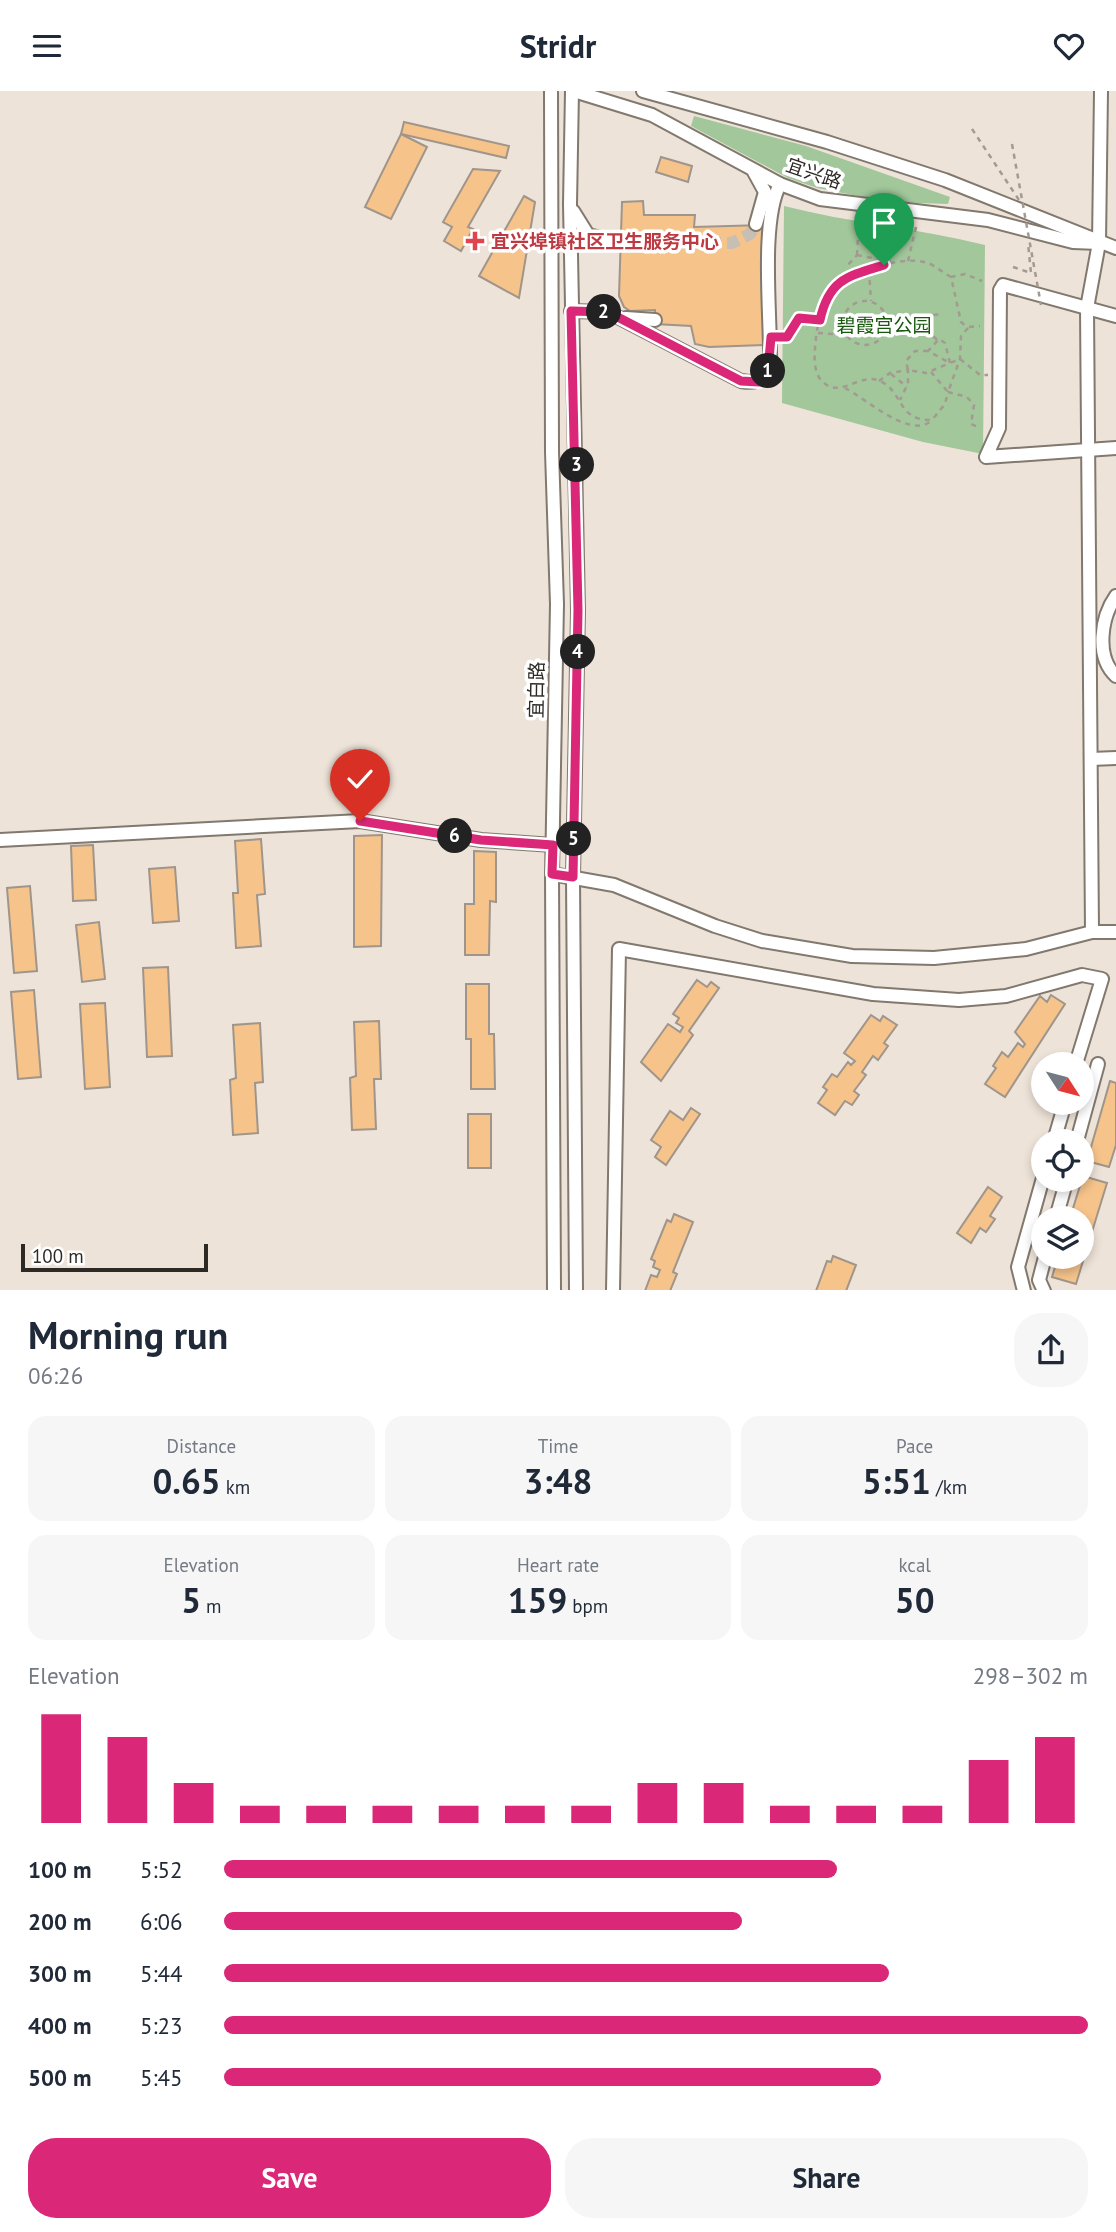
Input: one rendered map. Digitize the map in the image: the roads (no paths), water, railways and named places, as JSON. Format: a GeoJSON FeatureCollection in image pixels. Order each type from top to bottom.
{"type":"FeatureCollection","features":[{"type":"Feature","properties":{"kind":"street","name":"宜白路"},"geometry":{"type":"LineString","coordinates":[[551,91],[552,452],[557,604],[552,874],[554,1290]]}},
{"type":"Feature","properties":{"kind":"street"},"geometry":{"type":"LineString","coordinates":[[573,91],[571,311],[578,610],[573,877],[576,1290]]}},
{"type":"Feature","properties":{"kind":"street","name":"宜兴路"},"geometry":{"type":"LineString","coordinates":[[573,91],[652,115],[780,184],[820,199],[988,220],[1073,242],[1099,243]]}},
{"type":"Feature","properties":{"kind":"street"},"geometry":{"type":"LineString","coordinates":[[601,91],[622,105]]}},
{"type":"Feature","properties":{"kind":"street","name":"宜兴路"},"geometry":{"type":"LineString","coordinates":[[643,91],[827,142],[945,180],[1116,248]]}},
{"type":"Feature","properties":{"kind":"street"},"geometry":{"type":"LineString","coordinates":[[1092,932],[1086,450],[1087,309],[1099,243],[1101,91]]}},
{"type":"Feature","properties":{"kind":"street"},"geometry":{"type":"LineString","coordinates":[[749,167],[761,180],[765,192],[756,224]]}},
{"type":"Feature","properties":{"kind":"street"},"geometry":{"type":"LineString","coordinates":[[571,311],[608,312],[693,359],[749,383],[759,382],[768,371],[771,337],[770,230],[774,195],[780,184]]}},
{"type":"Feature","properties":{"kind":"street"},"geometry":{"type":"LineString","coordinates":[[570,204],[578,224],[588,235],[620,242]]}},
{"type":"Feature","properties":{"kind":"street"},"geometry":{"type":"LineString","coordinates":[[1116,316],[1003,285],[1000,290],[999,428],[986,457],[1116,449]]}},
{"type":"Feature","properties":{"kind":"street"},"geometry":{"type":"LineString","coordinates":[[618,317],[654,320]]}},
{"type":"Feature","properties":{"kind":"street"},"geometry":{"type":"LineString","coordinates":[[1116,596],[1107,609],[1104,620],[1104,662],[1116,676]]}},
{"type":"Feature","properties":{"kind":"street"},"geometry":{"type":"LineString","coordinates":[[1091,759],[1116,758]]}},
{"type":"Feature","properties":{"kind":"street"},"geometry":{"type":"LineString","coordinates":[[0,840],[360,821],[481,840],[553,845]]}},
{"type":"Feature","properties":{"kind":"street"},"geometry":{"type":"LineString","coordinates":[[552,874],[614,885],[715,926],[762,941],[852,956],[934,958],[1026,949],[1092,932],[1116,932]]}},
{"type":"Feature","properties":{"kind":"street"},"geometry":{"type":"LineString","coordinates":[[613,1290],[619,949],[873,994],[932,999],[1006,996],[1082,975],[1102,979],[1080,1052]]}},
{"type":"Feature","properties":{"kind":"street"},"geometry":{"type":"LineString","coordinates":[[1080,1129],[1098,1064]]}},
{"type":"Feature","properties":{"kind":"street"},"geometry":{"type":"LineString","coordinates":[[1024,1290],[1018,1268],[1039,1192]]}},
{"type":"Feature","properties":{"kind":"street"},"geometry":{"type":"LineString","coordinates":[[1042,1269],[1039,1280],[1044,1290]]}},
{"type":"Feature","properties":{"kind":"tunnel"},"geometry":{"type":"LineString","coordinates":[[619,242],[732,243],[750,234],[756,224]]}},
{"type":"Feature","properties":{"kind":"place","name":"宜兴埠镇社区卫生服务中心"},"geometry":{"type":"Point","coordinates":[475,241]}},
{"type":"Feature","properties":{"kind":"park label","name":"碧霞宫公园"},"geometry":{"type":"Point","coordinates":[884,325]}}]}
